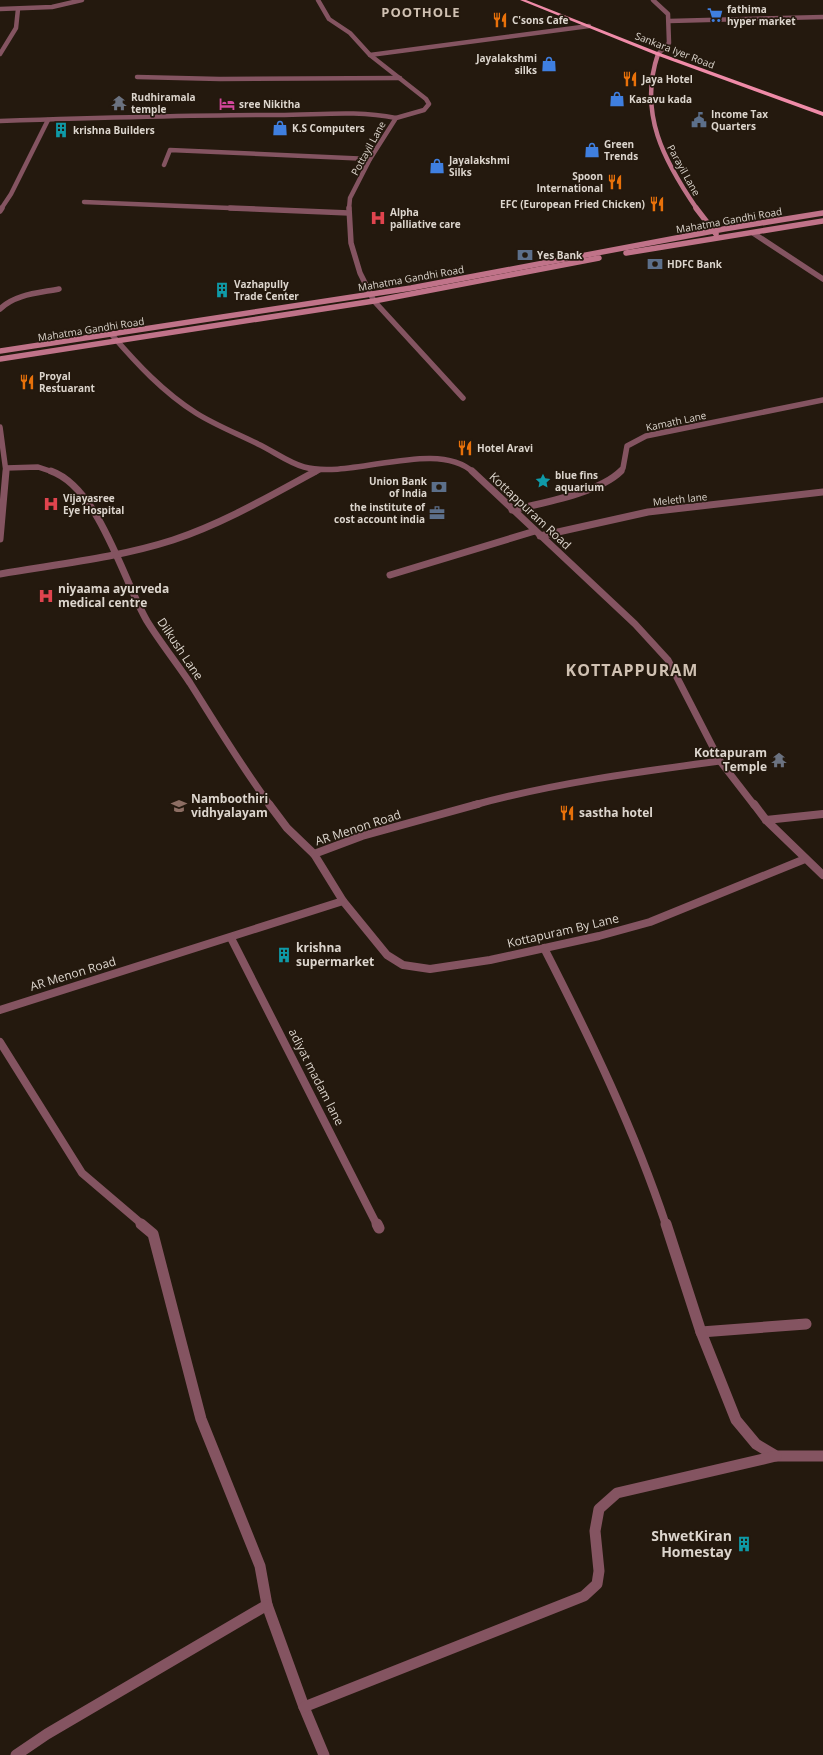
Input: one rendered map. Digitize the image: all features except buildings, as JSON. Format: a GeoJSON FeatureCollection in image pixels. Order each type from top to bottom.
{"type":"FeatureCollection","features":[{"type":"Feature","properties":{"kind":"main road","name":"Sankara Iyer Road"},"geometry":{"type":"LineString","coordinates":[[522,0],[658,54],[823,114]]}},
{"type":"Feature","properties":{"kind":"main road","name":"Parayil Lane"},"geometry":{"type":"LineString","coordinates":[[658,54],[654,62],[651,87],[652,116],[655,130],[671,169],[685,192],[713,232],[721,238]]}},
{"type":"Feature","properties":{"kind":"main road","name":"Mahatma Gandhi Road"},"geometry":{"type":"LineString","coordinates":[[0,351],[371,295],[823,213]]}},
{"type":"Feature","properties":{"kind":"main road","name":"Mahatma Gandhi Road"},"geometry":{"type":"LineString","coordinates":[[0,358],[116,342],[374,301],[629,253],[823,221]]}},
{"type":"Feature","properties":{"kind":"street"},"geometry":{"type":"LineString","coordinates":[[0,9],[52,7],[82,0]]}},
{"type":"Feature","properties":{"kind":"street","name":"Pottayil Lane"},"geometry":{"type":"LineString","coordinates":[[318,0],[328,19],[350,34],[370,55],[426,99],[429,104],[424,110],[396,118],[370,159],[364,175],[350,198],[349,213],[351,243],[360,273],[374,301],[463,398]]}},
{"type":"Feature","properties":{"kind":"street"},"geometry":{"type":"LineString","coordinates":[[653,0],[668,14],[669,21],[669,43],[658,54]]}},
{"type":"Feature","properties":{"kind":"street"},"geometry":{"type":"LineString","coordinates":[[0,54],[15,32],[19,19],[18,9]]}},
{"type":"Feature","properties":{"kind":"street"},"geometry":{"type":"LineString","coordinates":[[669,21],[823,17]]}},
{"type":"Feature","properties":{"kind":"street"},"geometry":{"type":"LineString","coordinates":[[370,55],[589,26]]}},
{"type":"Feature","properties":{"kind":"street"},"geometry":{"type":"LineString","coordinates":[[137,77],[220,79],[400,78]]}},
{"type":"Feature","properties":{"kind":"street"},"geometry":{"type":"LineString","coordinates":[[0,121],[306,115],[346,112],[376,114],[396,118]]}},
{"type":"Feature","properties":{"kind":"street"},"geometry":{"type":"LineString","coordinates":[[0,210],[11,194],[48,120]]}},
{"type":"Feature","properties":{"kind":"street"},"geometry":{"type":"LineString","coordinates":[[164,165],[170,150],[370,159]]}},
{"type":"Feature","properties":{"kind":"street"},"geometry":{"type":"LineString","coordinates":[[84,202],[349,213]]}},
{"type":"Feature","properties":{"kind":"street"},"geometry":{"type":"LineString","coordinates":[[753,233],[823,279]]}},
{"type":"Feature","properties":{"kind":"street"},"geometry":{"type":"LineString","coordinates":[[0,310],[6,302],[17,298],[59,289]]}},
{"type":"Feature","properties":{"kind":"street","name":"Kottappuram Road"},"geometry":{"type":"LineString","coordinates":[[112,335],[116,342],[135,359],[144,372],[196,413],[292,462],[319,470],[332,471],[407,459],[438,460],[457,463],[467,468],[635,624],[668,660],[720,761],[766,820],[823,875]]}},
{"type":"Feature","properties":{"kind":"street","name":"Kamath Lane"},"geometry":{"type":"LineString","coordinates":[[512,510],[568,496],[601,484],[617,476],[622,470],[627,446],[646,436],[823,400]]}},
{"type":"Feature","properties":{"kind":"street"},"geometry":{"type":"LineString","coordinates":[[0,427],[6,468],[0,539]]}},
{"type":"Feature","properties":{"kind":"street","name":"Dilkush Lane"},"geometry":{"type":"LineString","coordinates":[[6,468],[38,467],[58,474],[72,486],[97,516],[117,555],[134,597],[148,622],[177,663],[260,792],[287,828],[314,854]]}},
{"type":"Feature","properties":{"kind":"street"},"geometry":{"type":"LineString","coordinates":[[0,574],[117,555],[174,540],[211,525],[319,470]]}},
{"type":"Feature","properties":{"kind":"street","name":"Meleth lane"},"geometry":{"type":"LineString","coordinates":[[540,536],[648,512],[823,492]]}},
{"type":"Feature","properties":{"kind":"street"},"geometry":{"type":"LineString","coordinates":[[390,574],[535,531]]}},
{"type":"Feature","properties":{"kind":"street","name":"AR Menon Road"},"geometry":{"type":"LineString","coordinates":[[0,1010],[231,938],[343,901],[314,854],[362,836],[521,792],[587,779],[720,761]]}},
{"type":"Feature","properties":{"kind":"street"},"geometry":{"type":"LineString","coordinates":[[766,820],[823,814]]}},
{"type":"Feature","properties":{"kind":"street","name":"Kottapuram By Lane"},"geometry":{"type":"LineString","coordinates":[[343,901],[387,955],[403,965],[430,969],[490,960],[599,936],[650,922],[805,859]]}},
{"type":"Feature","properties":{"kind":"street","name":"adiyat madam lane"},"geometry":{"type":"LineString","coordinates":[[231,938],[379,1228]]}},
{"type":"Feature","properties":{"kind":"street"},"geometry":{"type":"LineString","coordinates":[[544,948],[624,1112],[653,1186],[701,1332],[736,1420],[756,1444],[776,1456]]}},
{"type":"Feature","properties":{"kind":"street"},"geometry":{"type":"LineString","coordinates":[[0,1042],[82,1173],[153,1234],[201,1419],[260,1566],[267,1605],[304,1707],[324,1755]]}},
{"type":"Feature","properties":{"kind":"street"},"geometry":{"type":"LineString","coordinates":[[701,1332],[806,1324]]}},
{"type":"Feature","properties":{"kind":"street"},"geometry":{"type":"LineString","coordinates":[[304,1707],[584,1596],[597,1584],[599,1571],[595,1531],[599,1509],[618,1493],[776,1456],[813,1458],[823,1456]]}},
{"type":"Feature","properties":{"kind":"street"},"geometry":{"type":"LineString","coordinates":[[16,1755],[53,1730],[267,1605]]}},
{"type":"Feature","properties":{"kind":"place","name":"fathima hyper market"},"geometry":{"type":"Point","coordinates":[715,15]}},
{"type":"Feature","properties":{"kind":"place","name":"C'sons Cafe"},"geometry":{"type":"Point","coordinates":[500,20]}},
{"type":"Feature","properties":{"kind":"place","name":"Jayalakshmi silks"},"geometry":{"type":"Point","coordinates":[549,64]}},
{"type":"Feature","properties":{"kind":"place","name":"Jaya Hotel"},"geometry":{"type":"Point","coordinates":[630,79]}},
{"type":"Feature","properties":{"kind":"place","name":"Kasavu kada"},"geometry":{"type":"Point","coordinates":[617,99]}},
{"type":"Feature","properties":{"kind":"place","name":"Rudhiramala temple"},"geometry":{"type":"Point","coordinates":[119,103]}},
{"type":"Feature","properties":{"kind":"place","name":"sree Nikitha"},"geometry":{"type":"Point","coordinates":[227,104]}},
{"type":"Feature","properties":{"kind":"place","name":"Income Tax Quarters"},"geometry":{"type":"Point","coordinates":[699,120]}},
{"type":"Feature","properties":{"kind":"place","name":"K.S Computers"},"geometry":{"type":"Point","coordinates":[280,128]}},
{"type":"Feature","properties":{"kind":"place","name":"krishna Builders"},"geometry":{"type":"Point","coordinates":[61,130]}},
{"type":"Feature","properties":{"kind":"place","name":"Green Trends"},"geometry":{"type":"Point","coordinates":[592,150]}},
{"type":"Feature","properties":{"kind":"place","name":"Jayalakshmi Silks"},"geometry":{"type":"Point","coordinates":[437,166]}},
{"type":"Feature","properties":{"kind":"place","name":"Spoon International"},"geometry":{"type":"Point","coordinates":[615,182]}},
{"type":"Feature","properties":{"kind":"place","name":"EFC (European Fried Chicken)"},"geometry":{"type":"Point","coordinates":[657,204]}},
{"type":"Feature","properties":{"kind":"place","name":"Alpha palliative care"},"geometry":{"type":"Point","coordinates":[378,218]}},
{"type":"Feature","properties":{"kind":"place","name":"Yes Bank"},"geometry":{"type":"Point","coordinates":[525,255]}},
{"type":"Feature","properties":{"kind":"place","name":"HDFC Bank"},"geometry":{"type":"Point","coordinates":[655,264]}},
{"type":"Feature","properties":{"kind":"place","name":"Vazhapully Trade Center"},"geometry":{"type":"Point","coordinates":[222,290]}},
{"type":"Feature","properties":{"kind":"place","name":"Proyal Restuarant"},"geometry":{"type":"Point","coordinates":[27,382]}},
{"type":"Feature","properties":{"kind":"place","name":"Hotel Aravi"},"geometry":{"type":"Point","coordinates":[465,448]}},
{"type":"Feature","properties":{"kind":"place","name":"blue fins aquarium"},"geometry":{"type":"Point","coordinates":[543,481]}},
{"type":"Feature","properties":{"kind":"place","name":"Union Bank of India"},"geometry":{"type":"Point","coordinates":[439,487]}},
{"type":"Feature","properties":{"kind":"place","name":"Vijayasree Eye Hospital"},"geometry":{"type":"Point","coordinates":[51,504]}},
{"type":"Feature","properties":{"kind":"place","name":"the institute of cost account india"},"geometry":{"type":"Point","coordinates":[437,513]}},
{"type":"Feature","properties":{"kind":"place","name":"niyaama ayurveda medical centre"},"geometry":{"type":"Point","coordinates":[46,596]}},
{"type":"Feature","properties":{"kind":"place","name":"Kottapuram Temple"},"geometry":{"type":"Point","coordinates":[779,760]}},
{"type":"Feature","properties":{"kind":"place","name":"Namboothiri vidhyalayam"},"geometry":{"type":"Point","coordinates":[179,806]}},
{"type":"Feature","properties":{"kind":"place","name":"sastha hotel"},"geometry":{"type":"Point","coordinates":[567,813]}},
{"type":"Feature","properties":{"kind":"place","name":"krishna supermarket"},"geometry":{"type":"Point","coordinates":[284,955]}},
{"type":"Feature","properties":{"kind":"place","name":"ShwetKiran Homestay"},"geometry":{"type":"Point","coordinates":[744,1544]}},
{"type":"Feature","properties":{"kind":"district","name":"POOTHOLE"},"geometry":{"type":"Point","coordinates":[421,12]}},
{"type":"Feature","properties":{"kind":"district","name":"KOTTAPPURAM"},"geometry":{"type":"Point","coordinates":[632,670]}}]}
